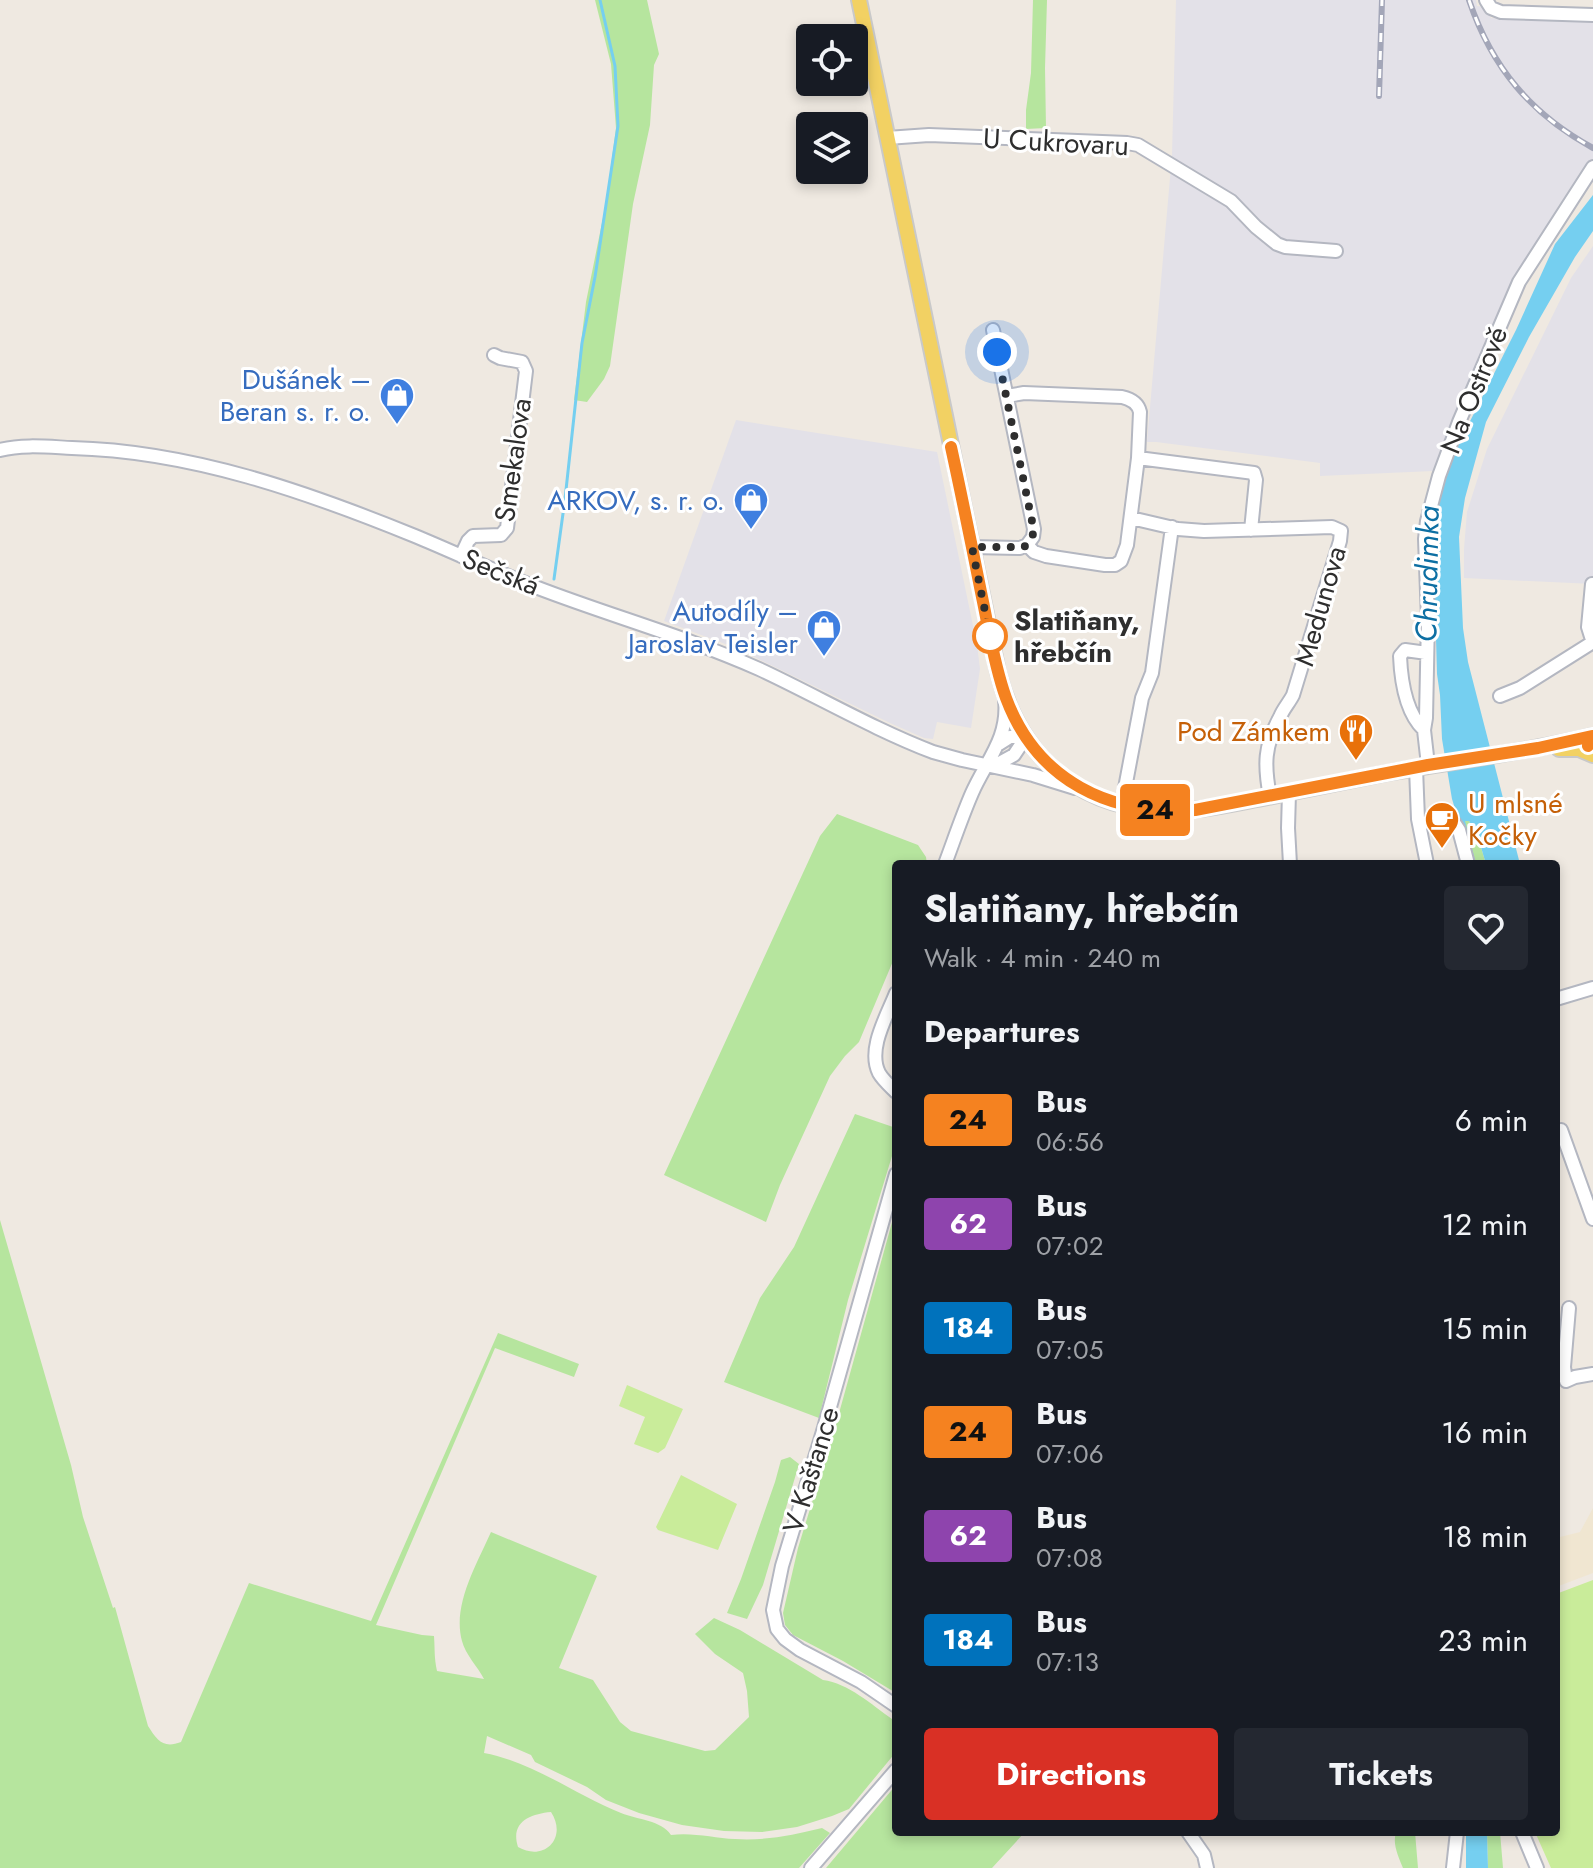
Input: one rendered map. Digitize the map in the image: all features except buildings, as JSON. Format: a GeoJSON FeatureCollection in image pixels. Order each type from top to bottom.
{"type":"FeatureCollection","features":[{"type":"Feature","properties":{"kind":"main road"},"geometry":{"type":"LineString","coordinates":[[859,0],[1001,684],[1014,716],[1040,757],[1057,774],[1106,800],[1154,810],[1184,811],[1527,750],[1592,735]]}},
{"type":"Feature","properties":{"kind":"main road"},"geometry":{"type":"LineString","coordinates":[[1592,735],[1588,746],[1593,755]]}},
{"type":"Feature","properties":{"kind":"main road"},"geometry":{"type":"LineString","coordinates":[[1527,750],[1576,749],[1593,755]]}},
{"type":"Feature","properties":{"kind":"street"},"geometry":{"type":"LineString","coordinates":[[1486,0],[1491,8],[1501,12],[1593,15]]}},
{"type":"Feature","properties":{"kind":"street","name":"U Cukrovaru"},"geometry":{"type":"LineString","coordinates":[[887,138],[929,135],[1138,145],[1231,201],[1281,247],[1336,251]]}},
{"type":"Feature","properties":{"kind":"street","name":"Na Ostrově"},"geometry":{"type":"LineString","coordinates":[[1426,860],[1419,824],[1426,766],[1424,730],[1428,619],[1425,539],[1430,506],[1459,422],[1524,273],[1593,167]]}},
{"type":"Feature","properties":{"kind":"street"},"geometry":{"type":"LineString","coordinates":[[972,547],[1020,548],[1032,539],[1034,531],[993,330]]}},
{"type":"Feature","properties":{"kind":"street","name":"Smekalova"},"geometry":{"type":"LineString","coordinates":[[461,556],[471,537],[501,535],[507,528],[526,371],[522,362],[494,355]]}},
{"type":"Feature","properties":{"kind":"street"},"geometry":{"type":"LineString","coordinates":[[1007,396],[1024,393],[1118,396],[1139,406],[1140,412],[1138,458],[1123,558],[1117,564],[1105,565],[1046,556],[1034,552],[1027,545]]}},
{"type":"Feature","properties":{"kind":"street","name":"Sečská"},"geometry":{"type":"LineString","coordinates":[[0,450],[25,447],[140,453],[296,491],[538,588],[735,659],[923,748],[948,757],[1048,779],[1106,800]]}},
{"type":"Feature","properties":{"kind":"street"},"geometry":{"type":"LineString","coordinates":[[1138,458],[1254,473],[1251,530]]}},
{"type":"Feature","properties":{"kind":"street","name":"Medunova"},"geometry":{"type":"LineString","coordinates":[[1131,518],[1204,531],[1340,529],[1293,695],[1280,716],[1267,748],[1270,797]]}},
{"type":"Feature","properties":{"kind":"street"},"geometry":{"type":"LineString","coordinates":[[1122,804],[1142,698],[1152,673],[1172,527]]}},
{"type":"Feature","properties":{"kind":"street"},"geometry":{"type":"LineString","coordinates":[[1500,696],[1520,688],[1593,642],[1588,627],[1592,584]]}},
{"type":"Feature","properties":{"kind":"street","name":"Na Ostrově"},"geometry":{"type":"LineString","coordinates":[[1424,730],[1411,714],[1400,656],[1405,650],[1427,653]]}},
{"type":"Feature","properties":{"kind":"street"},"geometry":{"type":"LineString","coordinates":[[946,860],[967,805],[989,766],[1003,731],[1006,710],[1001,684]]}},
{"type":"Feature","properties":{"kind":"street"},"geometry":{"type":"LineString","coordinates":[[997,746],[1008,738],[1026,737]]}},
{"type":"Feature","properties":{"kind":"street"},"geometry":{"type":"LineString","coordinates":[[989,766],[1003,763],[1014,755],[1026,737]]}},
{"type":"Feature","properties":{"kind":"street"},"geometry":{"type":"LineString","coordinates":[[1289,793],[1290,860]]}},
{"type":"Feature","properties":{"kind":"street"},"geometry":{"type":"LineString","coordinates":[[1419,824],[1442,819],[1453,821],[1459,830],[1467,860]]}},
{"type":"Feature","properties":{"kind":"street"},"geometry":{"type":"LineString","coordinates":[[1560,998],[1593,988]]}},
{"type":"Feature","properties":{"kind":"street"},"geometry":{"type":"LineString","coordinates":[[892,1004],[877,1044],[876,1063],[881,1076],[892,1088]]}},
{"type":"Feature","properties":{"kind":"street"},"geometry":{"type":"LineString","coordinates":[[1561,1130],[1593,1219]]}},
{"type":"Feature","properties":{"kind":"street","name":"V Kaštance"},"geometry":{"type":"LineString","coordinates":[[892,1188],[782,1566],[773,1610],[777,1629],[785,1639],[892,1703]]}},
{"type":"Feature","properties":{"kind":"street"},"geometry":{"type":"LineString","coordinates":[[1562,1385],[1569,1308]]}},
{"type":"Feature","properties":{"kind":"street"},"geometry":{"type":"LineString","coordinates":[[1562,1385],[1575,1377],[1593,1374]]}},
{"type":"Feature","properties":{"kind":"street"},"geometry":{"type":"LineString","coordinates":[[811,1868],[892,1775]]}},
{"type":"Feature","properties":{"kind":"street"},"geometry":{"type":"LineString","coordinates":[[1191,1836],[1204,1855],[1207,1868]]}},
{"type":"Feature","properties":{"kind":"street"},"geometry":{"type":"LineString","coordinates":[[1453,1868],[1457,1836]]}},
{"type":"Feature","properties":{"kind":"street"},"geometry":{"type":"LineString","coordinates":[[1524,1836],[1537,1868]]}},
{"type":"Feature","properties":{"kind":"shaded area"},"geometry":{"type":"Polygon","coordinates":[[[1176,0],[1476,0],[1477,6],[1486,7],[1491,18],[1593,22],[1593,160],[1534,253],[1436,474],[1433,471],[1320,476],[1320,463],[1147,442],[1172,155],[1176,0]]]}},
{"type":"Feature","properties":{"kind":"shaded area"},"geometry":{"type":"Polygon","coordinates":[[[1593,246],[1593,584],[1464,578],[1467,512],[1487,449],[1571,278],[1593,246]]]}},
{"type":"Feature","properties":{"kind":"shaded area"},"geometry":{"type":"Polygon","coordinates":[[[736,420],[937,452],[980,669],[971,728],[937,722],[933,739],[924,738],[736,648],[664,621],[736,420]]]}},
{"type":"Feature","properties":{"kind":"shaded area"},"geometry":{"type":"Polygon","coordinates":[[[1593,1508],[1593,1573],[1560,1585],[1560,1537],[1580,1532],[1593,1508]]]}},
{"type":"Feature","properties":{"kind":"green space"},"geometry":{"type":"Polygon","coordinates":[[[595,0],[647,0],[659,54],[654,65],[650,125],[633,204],[610,366],[587,402],[574,400],[586,302],[606,203],[616,128],[611,64],[595,0]]]}},
{"type":"Feature","properties":{"kind":"green space"},"geometry":{"type":"Polygon","coordinates":[[[1033,0],[1047,0],[1046,128],[1026,129],[1031,73],[1033,0]]]}},
{"type":"Feature","properties":{"kind":"green space"},"geometry":{"type":"Polygon","coordinates":[[[837,814],[918,845],[926,860],[892,860],[892,964],[859,1042],[830,1076],[766,1222],[664,1175],[820,836],[837,814]]]}},
{"type":"Feature","properties":{"kind":"green space"},"geometry":{"type":"Polygon","coordinates":[[[1464,821],[1469,821],[1477,834],[1485,860],[1475,860],[1464,821]]]}},
{"type":"Feature","properties":{"kind":"green space"},"geometry":{"type":"Polygon","coordinates":[[[855,1114],[892,1127],[892,1156],[848,1300],[819,1418],[724,1382],[760,1298],[794,1247],[855,1114]]]}},
{"type":"Feature","properties":{"kind":"green space"},"geometry":{"type":"Polygon","coordinates":[[[0,1220],[71,1465],[83,1517],[115,1607],[148,1726],[161,1742],[181,1742],[249,1583],[371,1621],[498,1333],[579,1364],[574,1377],[495,1348],[376,1625],[434,1636],[437,1671],[484,1679],[464,1646],[460,1613],[468,1585],[491,1532],[597,1576],[559,1668],[593,1680],[620,1722],[631,1731],[705,1751],[715,1750],[749,1717],[743,1673],[715,1654],[695,1634],[714,1618],[740,1630],[823,1680],[851,1690],[892,1719],[892,1757],[849,1809],[797,1827],[762,1832],[682,1825],[639,1813],[606,1800],[587,1787],[535,1762],[531,1755],[487,1736],[484,1753],[537,1771],[604,1806],[655,1823],[671,1835],[746,1839],[779,1837],[822,1828],[830,1833],[799,1868],[0,1868],[0,1220]],[[551,1812],[529,1817],[519,1825],[516,1838],[518,1847],[537,1852],[551,1845],[557,1831],[551,1812]]]}},
{"type":"Feature","properties":{"kind":"green space"},"geometry":{"type":"Polygon","coordinates":[[[892,1222],[892,1691],[793,1635],[785,1625],[783,1613],[798,1548],[892,1222]]]}},
{"type":"Feature","properties":{"kind":"green space"},"geometry":{"type":"Polygon","coordinates":[[[627,1385],[683,1409],[665,1448],[658,1453],[634,1444],[645,1417],[619,1406],[627,1385]]]}},
{"type":"Feature","properties":{"kind":"green space"},"geometry":{"type":"Polygon","coordinates":[[[790,1457],[799,1464],[763,1585],[747,1619],[727,1613],[781,1460],[790,1457]]]}},
{"type":"Feature","properties":{"kind":"green space"},"geometry":{"type":"Polygon","coordinates":[[[681,1475],[737,1504],[718,1550],[656,1527],[681,1475]]]}},
{"type":"Feature","properties":{"kind":"green space"},"geometry":{"type":"Polygon","coordinates":[[[1593,1580],[1593,1868],[1551,1868],[1537,1836],[1560,1836],[1560,1592],[1593,1580]]]}},
{"type":"Feature","properties":{"kind":"green space"},"geometry":{"type":"Polygon","coordinates":[[[892,1790],[892,1836],[1021,1836],[992,1868],[826,1868],[892,1790]]]}},
{"type":"Feature","properties":{"kind":"green space"},"geometry":{"type":"Polygon","coordinates":[[[1396,1836],[1415,1836],[1418,1868],[1403,1868],[1396,1836]]]}},
{"type":"Feature","properties":{"kind":"green space"},"geometry":{"type":"Polygon","coordinates":[[[1487,1836],[1500,1836],[1503,1868],[1488,1868],[1487,1836]]]}},
{"type":"Feature","properties":{"kind":"water"},"geometry":{"type":"Polygon","coordinates":[[[1593,195],[1593,231],[1529,337],[1486,422],[1465,498],[1459,537],[1463,628],[1468,662],[1519,860],[1485,860],[1477,834],[1469,821],[1465,821],[1475,860],[1471,860],[1452,799],[1442,739],[1437,674],[1434,533],[1442,488],[1453,455],[1555,244],[1593,195]]]}},
{"type":"Feature","properties":{"kind":"water"},"geometry":{"type":"Polygon","coordinates":[[[1466,1836],[1487,1836],[1488,1868],[1466,1868],[1466,1836]]]}},
{"type":"Feature","properties":{"kind":"waterway"},"geometry":{"type":"LineString","coordinates":[[554,579],[582,343],[618,126],[615,66],[600,0]]}},
{"type":"Feature","properties":{"kind":"railway"},"geometry":{"type":"LineString","coordinates":[[1379,96],[1382,0]]}},
{"type":"Feature","properties":{"kind":"railway"},"geometry":{"type":"LineString","coordinates":[[1469,0],[1489,47],[1516,87],[1551,120],[1593,148]]}},
{"type":"Feature","properties":{"kind":"bus line","name":"24"},"geometry":{"type":"LineString","coordinates":[[951,447],[993,652],[1006,698],[1040,757],[1057,774],[1083,790],[1106,800],[1136,807],[1165,811],[1195,810],[1592,736],[1588,746]]}},
{"type":"Feature","properties":{"kind":"place","name":"Dušánek – Beran s. r. o."},"geometry":{"type":"Point","coordinates":[397,426]}},
{"type":"Feature","properties":{"kind":"place","name":"ARKOV, s. r. o."},"geometry":{"type":"Point","coordinates":[751,531]}},
{"type":"Feature","properties":{"kind":"place","name":"Slatiňany, hřebčín"},"geometry":{"type":"Point","coordinates":[990,636]}},
{"type":"Feature","properties":{"kind":"place","name":"Autodíly – Jaroslav Teisler"},"geometry":{"type":"Point","coordinates":[824,658]}},
{"type":"Feature","properties":{"kind":"place","name":"Pod Zámkem"},"geometry":{"type":"Point","coordinates":[1356,762]}},
{"type":"Feature","properties":{"kind":"place","name":"U mlsné Kočky"},"geometry":{"type":"Point","coordinates":[1442,850]}},
{"type":"Feature","properties":{"kind":"route"},"geometry":{"type":"LineString","coordinates":[[990,636],[972,547],[1024,547],[1034,534],[997,352]]}},
{"type":"Feature","properties":{"kind":"water label","name":"Chrudimka"},"geometry":{"type":"Point","coordinates":[1427,574]}}]}
